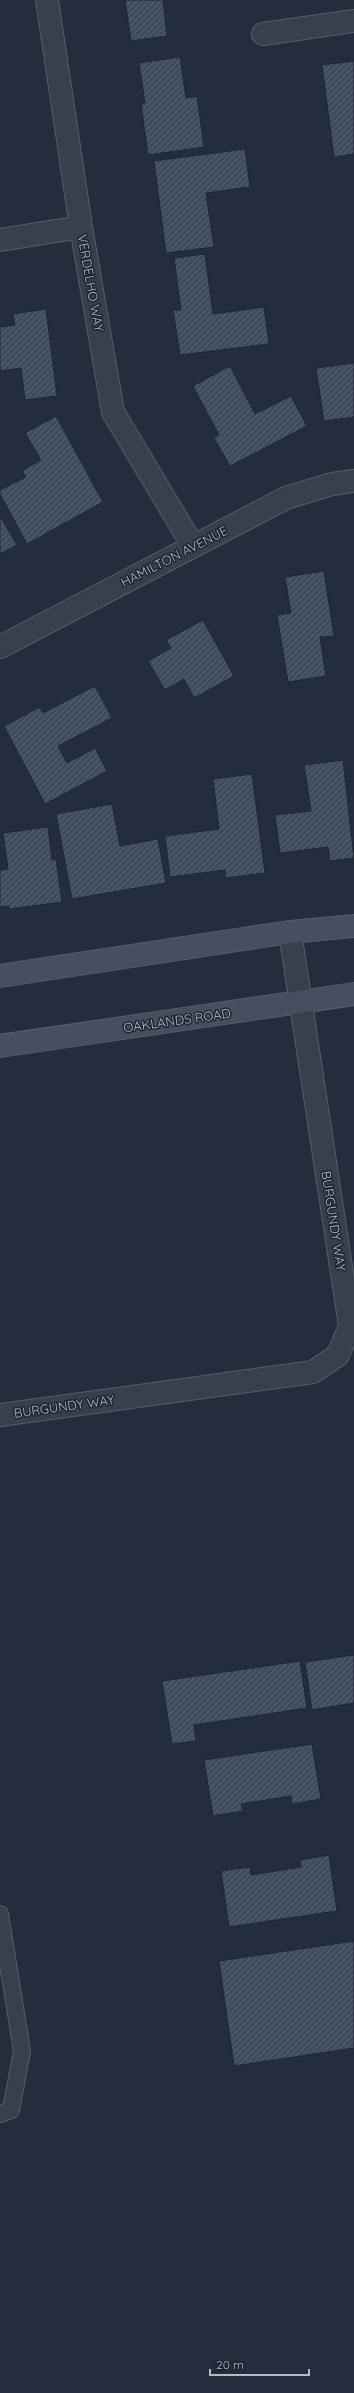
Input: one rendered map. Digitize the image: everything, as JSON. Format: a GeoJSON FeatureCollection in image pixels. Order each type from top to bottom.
{"type":"FeatureCollection","features":[{"type":"Feature","properties":{"kind":"main road"},"geometry":{"type":"LineString","coordinates":[[0,976],[290,932],[354,926]]}},
{"type":"Feature","properties":{"kind":"main road","name":"OAKLANDS ROAD"},"geometry":{"type":"LineString","coordinates":[[0,1046],[354,994]]}},
{"type":"Feature","properties":{"kind":"street","name":"VERDELHO WAY"},"geometry":{"type":"LineString","coordinates":[[48,0],[81,227],[113,412],[193,546]]}},
{"type":"Feature","properties":{"kind":"street"},"geometry":{"type":"LineString","coordinates":[[263,34],[354,21]]}},
{"type":"Feature","properties":{"kind":"street"},"geometry":{"type":"LineString","coordinates":[[0,240],[81,227]]}},
{"type":"Feature","properties":{"kind":"street","name":"HAMILTON AVENUE"},"geometry":{"type":"LineString","coordinates":[[0,647],[286,498],[332,484],[354,481]]}},
{"type":"Feature","properties":{"kind":"street","name":"BURGUNDY WAY"},"geometry":{"type":"LineString","coordinates":[[0,1415],[313,1372],[338,1355],[350,1326],[290,932]]}},
{"type":"Feature","properties":{"kind":"lane"},"geometry":{"type":"LineString","coordinates":[[0,1914],[22,2051],[11,2110],[0,2114]]}},
{"type":"Feature","properties":{"kind":"building"},"geometry":{"type":"Polygon","coordinates":[[[125,0],[163,0],[167,36],[131,41],[125,0]]]}},
{"type":"Feature","properties":{"kind":"building"},"geometry":{"type":"Polygon","coordinates":[[[180,57],[186,98],[197,96],[204,147],[148,155],[141,104],[145,103],[139,63],[180,57]]]}},
{"type":"Feature","properties":{"kind":"building"},"geometry":{"type":"Polygon","coordinates":[[[354,61],[354,154],[334,157],[322,65],[354,61]]]}},
{"type":"Feature","properties":{"kind":"building"},"geometry":{"type":"Polygon","coordinates":[[[245,149],[250,187],[206,193],[214,247],[166,253],[154,161],[245,149]]]}},
{"type":"Feature","properties":{"kind":"building"},"geometry":{"type":"Polygon","coordinates":[[[205,254],[213,314],[264,307],[269,344],[180,355],[173,310],[181,310],[174,258],[205,254]]]}},
{"type":"Feature","properties":{"kind":"building"},"geometry":{"type":"Polygon","coordinates":[[[46,309],[57,396],[25,400],[21,368],[0,371],[0,327],[15,325],[13,314],[46,309]]]}},
{"type":"Feature","properties":{"kind":"building"},"geometry":{"type":"Polygon","coordinates":[[[354,363],[354,417],[324,421],[316,368],[354,363]]]}},
{"type":"Feature","properties":{"kind":"building"},"geometry":{"type":"Polygon","coordinates":[[[230,366],[255,414],[291,396],[307,426],[230,466],[214,438],[219,435],[193,386],[230,366]]]}},
{"type":"Feature","properties":{"kind":"building"},"geometry":{"type":"Polygon","coordinates":[[[56,416],[103,502],[27,544],[0,494],[0,490],[26,477],[22,471],[41,460],[25,433],[56,416]]]}},
{"type":"Feature","properties":{"kind":"building"},"geometry":{"type":"Polygon","coordinates":[[[0,516],[17,545],[0,554],[0,516]]]}},
{"type":"Feature","properties":{"kind":"building"},"geometry":{"type":"Polygon","coordinates":[[[324,571],[334,636],[320,637],[326,676],[288,682],[277,615],[291,613],[285,577],[324,571]]]}},
{"type":"Feature","properties":{"kind":"building"},"geometry":{"type":"Polygon","coordinates":[[[203,620],[234,676],[194,698],[184,679],[165,690],[148,661],[171,648],[166,640],[203,620]]]}},
{"type":"Feature","properties":{"kind":"building"},"geometry":{"type":"Polygon","coordinates":[[[95,686],[112,718],[58,746],[67,763],[95,748],[107,771],[45,804],[4,726],[40,707],[43,713],[95,686]]]}},
{"type":"Feature","properties":{"kind":"building"},"geometry":{"type":"Polygon","coordinates":[[[343,760],[354,858],[330,861],[328,847],[280,853],[275,815],[311,811],[304,765],[343,760]]]}},
{"type":"Feature","properties":{"kind":"building"},"geometry":{"type":"Polygon","coordinates":[[[252,774],[265,873],[225,878],[225,870],[170,877],[165,836],[219,829],[213,779],[252,774]]]}},
{"type":"Feature","properties":{"kind":"building"},"geometry":{"type":"Polygon","coordinates":[[[112,804],[120,846],[158,839],[166,883],[72,899],[56,814],[112,804]]]}},
{"type":"Feature","properties":{"kind":"building"},"geometry":{"type":"Polygon","coordinates":[[[48,827],[52,860],[56,859],[62,902],[9,909],[9,906],[0,907],[0,870],[8,869],[3,833],[48,827]]]}},
{"type":"Feature","properties":{"kind":"building"},"geometry":{"type":"Polygon","coordinates":[[[354,1655],[354,1703],[312,1710],[305,1662],[354,1655]]]}},
{"type":"Feature","properties":{"kind":"building"},"geometry":{"type":"Polygon","coordinates":[[[300,1661],[307,1708],[194,1725],[196,1741],[172,1744],[162,1681],[300,1661]]]}},
{"type":"Feature","properties":{"kind":"building"},"geometry":{"type":"Polygon","coordinates":[[[312,1744],[321,1799],[292,1804],[291,1796],[241,1804],[243,1811],[213,1816],[204,1760],[312,1744]]]}},
{"type":"Feature","properties":{"kind":"building"},"geometry":{"type":"Polygon","coordinates":[[[329,1855],[337,1911],[229,1927],[221,1871],[250,1867],[251,1875],[301,1867],[300,1860],[329,1855]]]}},
{"type":"Feature","properties":{"kind":"building"},"geometry":{"type":"Polygon","coordinates":[[[354,1941],[354,2048],[234,2066],[219,1961],[354,1941]]]}}]}
